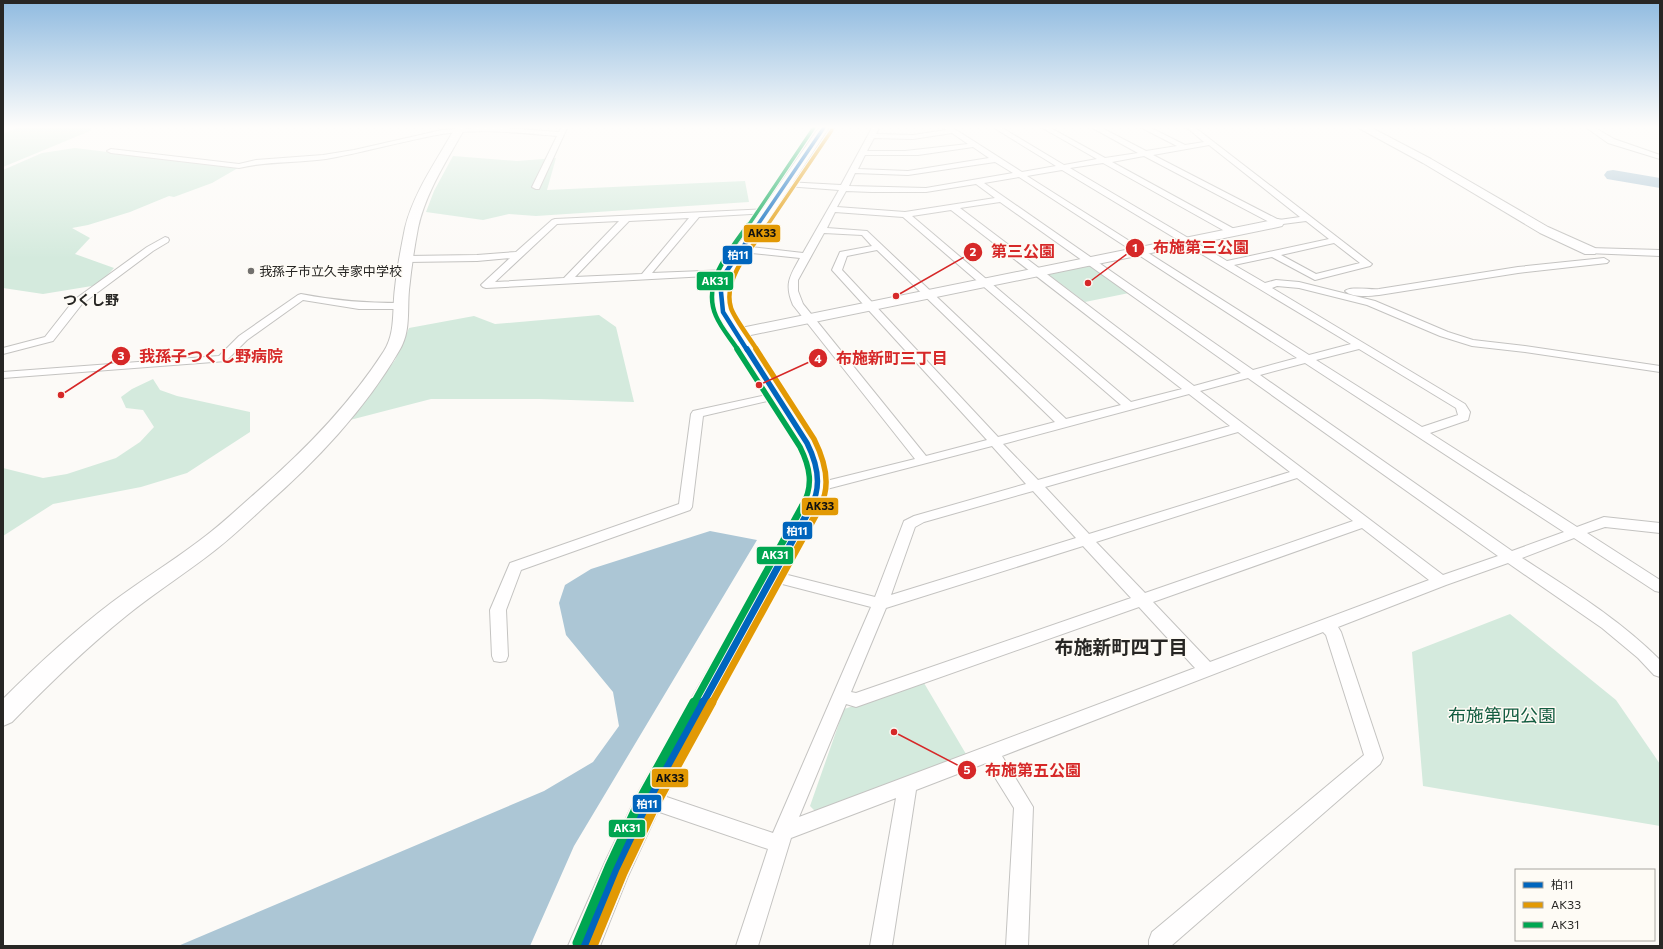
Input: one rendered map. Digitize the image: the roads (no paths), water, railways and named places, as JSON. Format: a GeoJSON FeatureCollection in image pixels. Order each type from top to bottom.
{"type":"FeatureCollection","features":[{"type":"Feature","properties":{"kind":"street"},"geometry":{"type":"LineString","coordinates":[[3,715],[42,675],[110,616],[201,550],[275,487],[321,442],[368,385],[394,346],[401,322],[401,306],[412,226],[418,207],[436,170]]}},
{"type":"Feature","properties":{"kind":"street"},"geometry":{"type":"LineString","coordinates":[[536,187],[545,170]]}},
{"type":"Feature","properties":{"kind":"street"},"geometry":{"type":"LineString","coordinates":[[584,946],[616,870],[649,800],[815,499],[819,487],[818,464],[807,443],[723,312],[720,296],[722,280],[726,272],[795,170]]}},
{"type":"Feature","properties":{"kind":"street"},"geometry":{"type":"LineString","coordinates":[[923,462],[798,305],[792,294],[792,283],[831,209],[844,189],[852,171],[908,173],[927,170]]}},
{"type":"Feature","properties":{"kind":"street"},"geometry":{"type":"LineString","coordinates":[[1013,170],[1660,587]]}},
{"type":"Feature","properties":{"kind":"street"},"geometry":{"type":"LineString","coordinates":[[786,184],[844,189],[906,191],[940,188],[1050,170]]}},
{"type":"Feature","properties":{"kind":"street"},"geometry":{"type":"LineString","coordinates":[[1068,170],[1264,286],[1461,406],[1464,412],[1464,417],[1420,432]]}},
{"type":"Feature","properties":{"kind":"street"},"geometry":{"type":"LineString","coordinates":[[1122,170],[1233,232]]}},
{"type":"Feature","properties":{"kind":"street"},"geometry":{"type":"LineString","coordinates":[[1177,170],[1278,223]]}},
{"type":"Feature","properties":{"kind":"street"},"geometry":{"type":"LineString","coordinates":[[1245,170],[1367,264],[1315,277],[1272,253]]}},
{"type":"Feature","properties":{"kind":"street"},"geometry":{"type":"LineString","coordinates":[[1264,286],[1276,283],[1368,293],[1438,284],[1518,270],[1604,261],[1590,251],[1544,230],[1443,170]]}},
{"type":"Feature","properties":{"kind":"street"},"geometry":{"type":"LineString","coordinates":[[978,182],[1614,629],[1650,658],[1660,670]]}},
{"type":"Feature","properties":{"kind":"street"},"geometry":{"type":"LineString","coordinates":[[831,209],[905,216],[1002,199]]}},
{"type":"Feature","properties":{"kind":"street"},"geometry":{"type":"LineString","coordinates":[[954,208],[1441,581]]}},
{"type":"Feature","properties":{"kind":"street"},"geometry":{"type":"LineString","coordinates":[[726,272],[486,285],[555,222],[767,211]]}},
{"type":"Feature","properties":{"kind":"street"},"geometry":{"type":"LineString","coordinates":[[644,277],[696,215]]}},
{"type":"Feature","properties":{"kind":"street"},"geometry":{"type":"LineString","coordinates":[[905,216],[1129,406]]}},
{"type":"Feature","properties":{"kind":"street"},"geometry":{"type":"LineString","coordinates":[[736,334],[809,320],[984,282],[1307,218]]}},
{"type":"Feature","properties":{"kind":"street"},"geometry":{"type":"LineString","coordinates":[[566,281],[626,219]]}},
{"type":"Feature","properties":{"kind":"street"},"geometry":{"type":"LineString","coordinates":[[821,230],[864,233],[1064,424]]}},
{"type":"Feature","properties":{"kind":"street"},"geometry":{"type":"LineString","coordinates":[[3,351],[49,339],[78,302],[150,248],[165,240]]}},
{"type":"Feature","properties":{"kind":"street"},"geometry":{"type":"LineString","coordinates":[[1225,264],[1336,240]]}},
{"type":"Feature","properties":{"kind":"street"},"geometry":{"type":"LineString","coordinates":[[878,247],[843,254],[837,270],[1141,600],[1208,670]]}},
{"type":"Feature","properties":{"kind":"street"},"geometry":{"type":"LineString","coordinates":[[742,249],[806,256]]}},
{"type":"Feature","properties":{"kind":"street"},"geometry":{"type":"LineString","coordinates":[[1590,251],[1660,253]]}},
{"type":"Feature","properties":{"kind":"street"},"geometry":{"type":"LineString","coordinates":[[407,259],[477,258],[519,255]]}},
{"type":"Feature","properties":{"kind":"street"},"geometry":{"type":"LineString","coordinates":[[1299,285],[1371,303],[1444,334],[1472,343],[1525,349],[1660,369]]}},
{"type":"Feature","properties":{"kind":"street"},"geometry":{"type":"LineString","coordinates":[[3,375],[222,359],[243,338],[301,297],[359,306],[401,306]]}},
{"type":"Feature","properties":{"kind":"street"},"geometry":{"type":"LineString","coordinates":[[819,487],[923,462],[1360,345]]}},
{"type":"Feature","properties":{"kind":"street"},"geometry":{"type":"LineString","coordinates":[[500,656],[498,610],[515,567],[685,507],[697,414],[776,396]]}},
{"type":"Feature","properties":{"kind":"street"},"geometry":{"type":"LineString","coordinates":[[747,946],[781,838],[880,604],[909,524],[919,519],[1240,427]]}},
{"type":"Feature","properties":{"kind":"street"},"geometry":{"type":"LineString","coordinates":[[772,576],[880,604],[1299,473]]}},
{"type":"Feature","properties":{"kind":"street"},"geometry":{"type":"LineString","coordinates":[[842,696],[856,700],[1364,522]]}},
{"type":"Feature","properties":{"kind":"street"},"geometry":{"type":"LineString","coordinates":[[649,800],[781,838],[907,785],[990,753],[1441,581],[1575,532],[1604,522],[1660,528]]}},
{"type":"Feature","properties":{"kind":"street"},"geometry":{"type":"LineString","coordinates":[[1160,946],[1160,940],[1374,758],[1333,632],[1326,625]]}},
{"type":"Feature","properties":{"kind":"street"},"geometry":{"type":"LineString","coordinates":[[990,753],[1024,807],[1017,946]]}},
{"type":"Feature","properties":{"kind":"street"},"geometry":{"type":"LineString","coordinates":[[881,946],[907,785]]}},
{"type":"Feature","properties":{"kind":"water"},"geometry":{"type":"Polygon","coordinates":[[[710,531],[757,540],[574,846],[530,946],[178,946],[544,791],[593,762],[619,726],[613,692],[566,635],[559,603],[565,585],[591,569],[710,531]]]}},
{"type":"Feature","properties":{"kind":"waterway"},"geometry":{"type":"LineString","coordinates":[[1613,175],[1660,183]]}},
{"type":"Feature","properties":{"kind":"place","name":"我孫子市立久寺家中学校"},"geometry":{"type":"Point","coordinates":[251,271]}},
{"type":"Feature","properties":{"kind":"place","name":"布施第三公園"},"geometry":{"type":"Point","coordinates":[1088,283]}},
{"type":"Feature","properties":{"kind":"place","name":"第三公園"},"geometry":{"type":"Point","coordinates":[896,296]}},
{"type":"Feature","properties":{"kind":"place","name":"布施新町三丁目"},"geometry":{"type":"Point","coordinates":[759,385]}},
{"type":"Feature","properties":{"kind":"place","name":"我孫子つくし野病院"},"geometry":{"type":"Point","coordinates":[61,395]}},
{"type":"Feature","properties":{"kind":"place","name":"布施第五公園"},"geometry":{"type":"Point","coordinates":[894,732]}},
{"type":"Feature","properties":{"kind":"district","name":"つくし野"},"geometry":{"type":"Point","coordinates":[91,299]}},
{"type":"Feature","properties":{"kind":"district","name":"布施新町四丁目"},"geometry":{"type":"Point","coordinates":[1121,646]}},
{"type":"Feature","properties":{"kind":"park label","name":"布施第四公園"},"geometry":{"type":"Point","coordinates":[1502,715]}}]}
